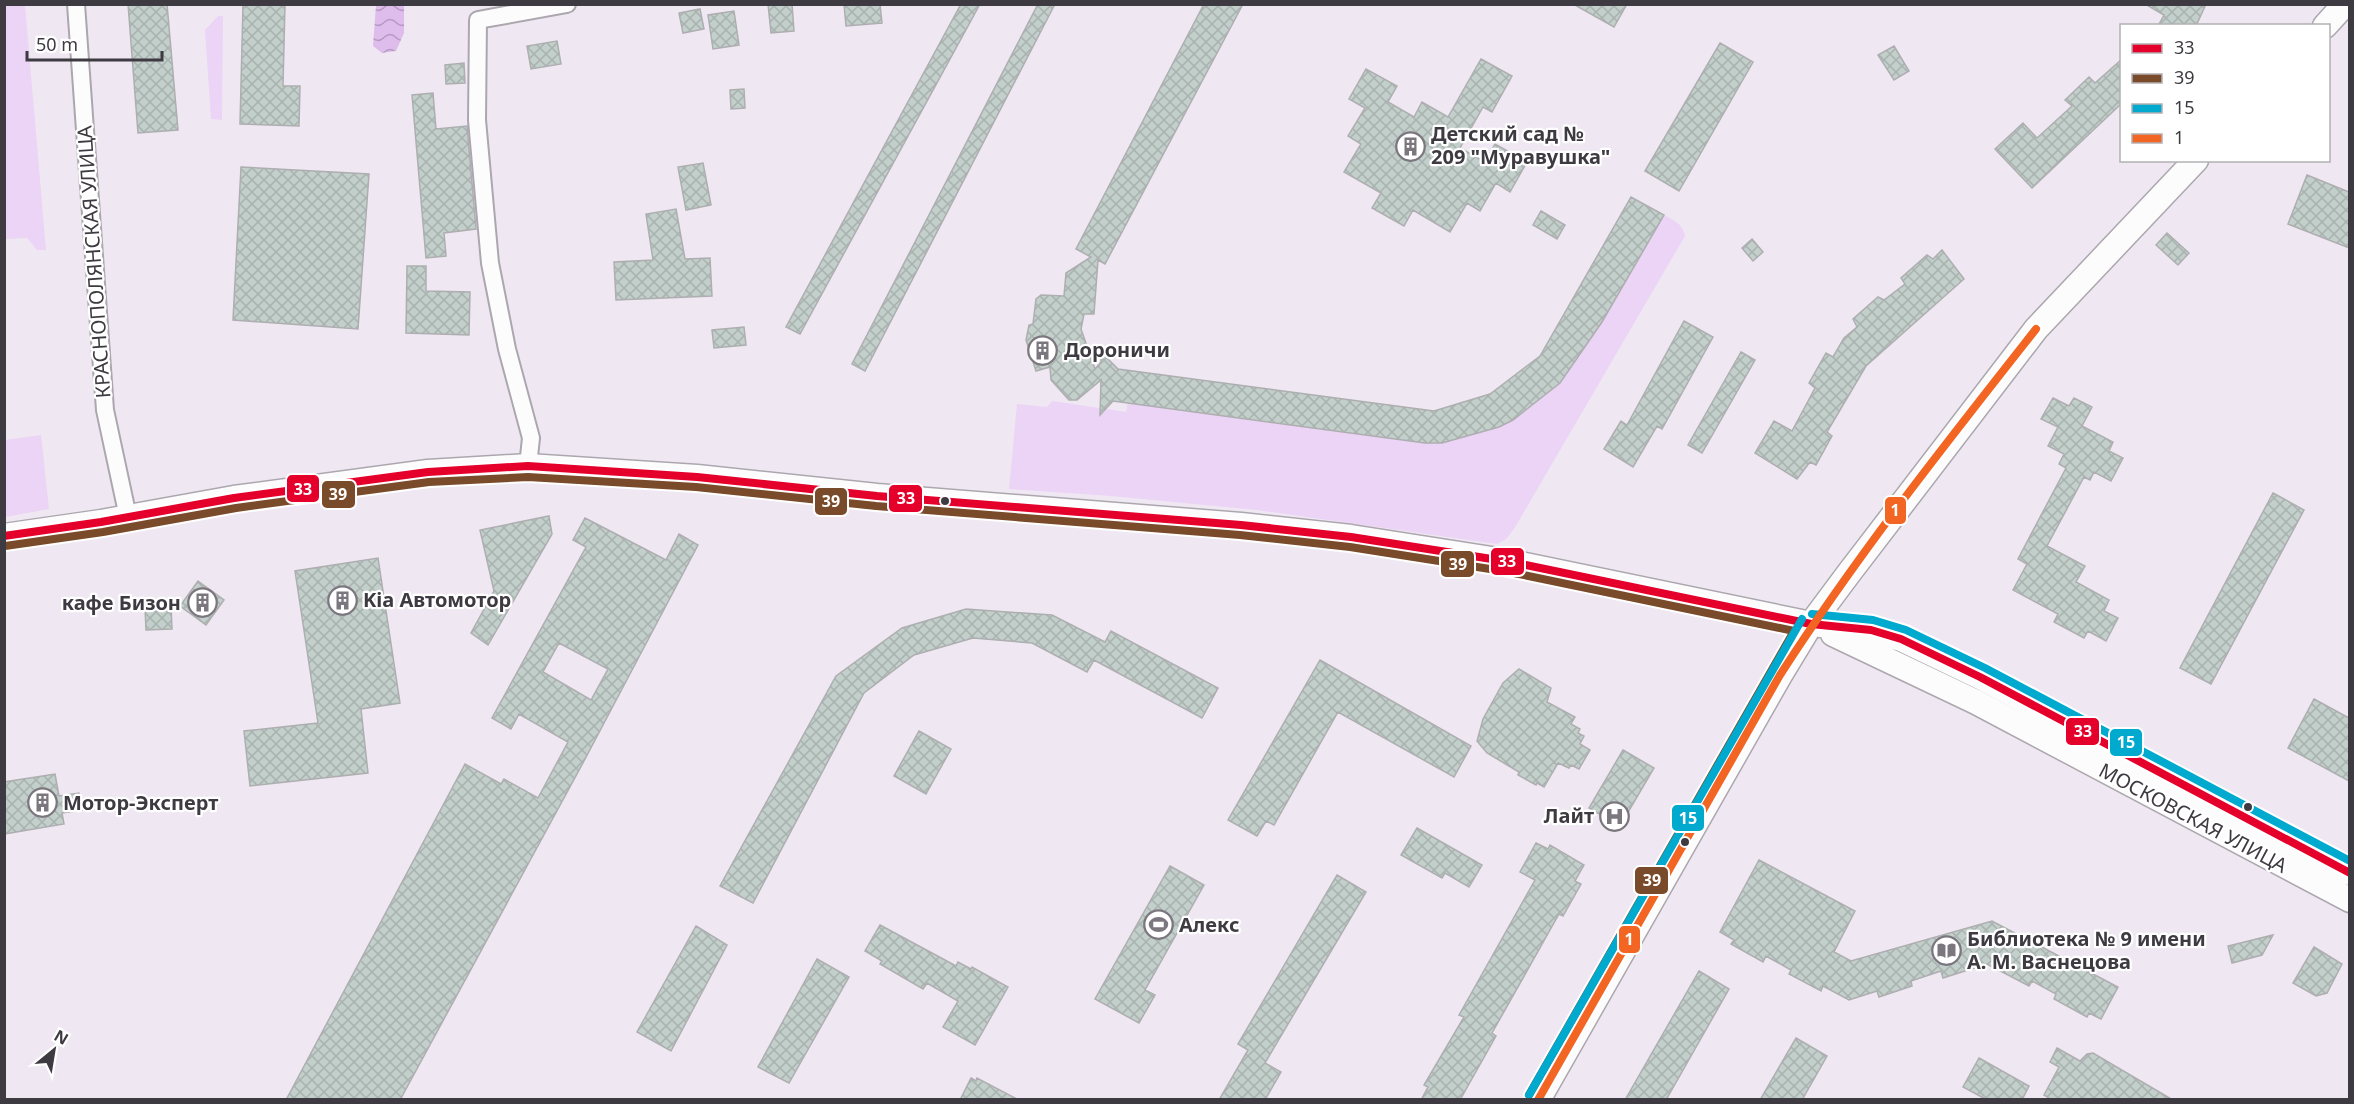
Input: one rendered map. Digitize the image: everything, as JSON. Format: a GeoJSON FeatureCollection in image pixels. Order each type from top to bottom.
{"type":"FeatureCollection","features":[{"type":"Feature","properties":{"kind":"main road"},"geometry":{"type":"LineString","coordinates":[[2327,24],[2345,4]]}},
{"type":"Feature","properties":{"kind":"main road"},"geometry":{"type":"LineString","coordinates":[[1538,1100],[1811,624],[2036,329],[2194,162]]}},
{"type":"Feature","properties":{"kind":"main road","name":"МОСКОВСКАЯ УЛИЦА"},"geometry":{"type":"LineString","coordinates":[[4,536],[234,498],[428,472],[528,466],[697,477],[878,496],[1241,525],[1351,537],[1511,562],[1811,624],[1871,630],[1901,639],[1980,677],[2349,873]]}},
{"type":"Feature","properties":{"kind":"main road","name":"МОСКОВСКАЯ УЛИЦА"},"geometry":{"type":"LineString","coordinates":[[1811,624],[1864,647],[1976,702],[2349,900]]}},
{"type":"Feature","properties":{"kind":"street","name":"КРАСНОПОЛЯНСКАЯ УЛИЦА"},"geometry":{"type":"LineString","coordinates":[[76,4],[105,410],[128,517]]}},
{"type":"Feature","properties":{"kind":"street"},"geometry":{"type":"LineString","coordinates":[[528,466],[531,438],[507,349],[490,263],[477,120],[478,20],[567,4]]}},
{"type":"Feature","properties":{"kind":"shaded area"},"geometry":{"type":"Polygon","coordinates":[[[4,5],[25,5],[46,250],[37,250],[27,238],[5,239],[4,5]]]}},
{"type":"Feature","properties":{"kind":"shaded area"},"geometry":{"type":"Polygon","coordinates":[[[218,16],[223,16],[222,120],[211,119],[205,30],[218,16]]]}},
{"type":"Feature","properties":{"kind":"shaded area"},"geometry":{"type":"Polygon","coordinates":[[[1664,215],[1680,225],[1685,236],[1514,529],[1506,539],[1497,544],[1257,510],[1009,489],[1017,404],[1047,407],[1052,401],[1126,412],[1128,403],[1425,443],[1442,443],[1499,427],[1513,420],[1560,383],[1602,322],[1664,215]]]}},
{"type":"Feature","properties":{"kind":"shaded area"},"geometry":{"type":"Polygon","coordinates":[[[41,435],[49,509],[5,517],[5,440],[41,435]]]}},
{"type":"Feature","properties":{"kind":"water"},"geometry":{"type":"Polygon","coordinates":[[[376,5],[404,5],[404,33],[396,51],[382,53],[373,46],[376,5]]]}},
{"type":"Feature","properties":{"kind":"building"},"geometry":{"type":"Polygon","coordinates":[[[128,4],[167,4],[178,130],[138,133],[128,4]]]}},
{"type":"Feature","properties":{"kind":"building"},"geometry":{"type":"Polygon","coordinates":[[[243,4],[285,4],[283,86],[300,86],[299,126],[240,124],[243,4]]]}},
{"type":"Feature","properties":{"kind":"building"},"geometry":{"type":"Polygon","coordinates":[[[768,4],[792,4],[794,31],[771,33],[768,4]]]}},
{"type":"Feature","properties":{"kind":"building"},"geometry":{"type":"Polygon","coordinates":[[[844,4],[880,4],[882,23],[846,26],[844,4]]]}},
{"type":"Feature","properties":{"kind":"building"},"geometry":{"type":"Polygon","coordinates":[[[961,4],[980,4],[800,334],[786,327],[961,4]]]}},
{"type":"Feature","properties":{"kind":"building"},"geometry":{"type":"Polygon","coordinates":[[[1038,4],[1055,4],[865,371],[852,364],[1038,4]]]}},
{"type":"Feature","properties":{"kind":"building"},"geometry":{"type":"Polygon","coordinates":[[[1204,4],[1243,4],[1105,264],[1098,260],[1094,314],[1084,314],[1081,329],[1095,369],[1101,362],[1101,352],[1118,369],[1434,411],[1490,394],[1540,356],[1631,197],[1664,215],[1602,322],[1560,383],[1513,420],[1499,427],[1442,443],[1425,443],[1113,401],[1100,415],[1101,380],[1077,400],[1069,400],[1051,380],[1050,367],[1036,371],[1026,340],[1029,325],[1033,324],[1036,299],[1041,295],[1064,296],[1066,273],[1091,257],[1076,249],[1204,4]]]}},
{"type":"Feature","properties":{"kind":"building"},"geometry":{"type":"Polygon","coordinates":[[[1573,4],[1627,4],[1614,27],[1573,4]]]}},
{"type":"Feature","properties":{"kind":"building"},"geometry":{"type":"Polygon","coordinates":[[[2145,4],[2206,4],[2197,24],[2159,24],[2164,15],[2145,4]]]}},
{"type":"Feature","properties":{"kind":"building"},"geometry":{"type":"Polygon","coordinates":[[[700,9],[704,29],[683,33],[679,13],[700,9]]]}},
{"type":"Feature","properties":{"kind":"building"},"geometry":{"type":"Polygon","coordinates":[[[734,11],[739,45],[713,49],[708,15],[734,11]]]}},
{"type":"Feature","properties":{"kind":"building"},"geometry":{"type":"Polygon","coordinates":[[[557,41],[561,64],[531,69],[527,46],[557,41]]]}},
{"type":"Feature","properties":{"kind":"building"},"geometry":{"type":"Polygon","coordinates":[[[1720,43],[1753,62],[1679,191],[1645,171],[1720,43]]]}},
{"type":"Feature","properties":{"kind":"building"},"geometry":{"type":"Polygon","coordinates":[[[1894,46],[1909,71],[1894,80],[1878,55],[1894,46]]]}},
{"type":"Feature","properties":{"kind":"building","name":"Детский сад № 209 \"Муравушка\""},"geometry":{"type":"Polygon","coordinates":[[[1481,59],[1512,76],[1492,112],[1483,107],[1460,148],[1485,162],[1495,144],[1527,162],[1510,192],[1496,183],[1480,211],[1467,203],[1450,232],[1413,210],[1404,226],[1372,208],[1381,193],[1344,172],[1361,144],[1348,136],[1365,108],[1349,99],[1366,69],[1397,86],[1388,102],[1414,117],[1422,102],[1448,117],[1481,59]]]}},
{"type":"Feature","properties":{"kind":"building"},"geometry":{"type":"Polygon","coordinates":[[[2120,61],[2120,105],[2032,188],[1995,149],[2023,123],[2037,138],[2072,106],[2065,100],[2089,77],[2095,83],[2120,61]]]}},
{"type":"Feature","properties":{"kind":"building"},"geometry":{"type":"Polygon","coordinates":[[[464,63],[465,83],[446,84],[445,65],[464,63]]]}},
{"type":"Feature","properties":{"kind":"building"},"geometry":{"type":"Polygon","coordinates":[[[744,89],[745,108],[731,109],[730,90],[744,89]]]}},
{"type":"Feature","properties":{"kind":"building"},"geometry":{"type":"Polygon","coordinates":[[[433,93],[436,129],[467,126],[476,229],[444,233],[446,256],[426,258],[412,95],[433,93]]]}},
{"type":"Feature","properties":{"kind":"building"},"geometry":{"type":"Polygon","coordinates":[[[703,163],[711,205],[686,210],[678,167],[703,163]]]}},
{"type":"Feature","properties":{"kind":"building"},"geometry":{"type":"Polygon","coordinates":[[[241,167],[369,174],[358,329],[233,320],[241,167]]]}},
{"type":"Feature","properties":{"kind":"building"},"geometry":{"type":"Polygon","coordinates":[[[2307,175],[2349,192],[2349,248],[2288,224],[2307,175]]]}},
{"type":"Feature","properties":{"kind":"building"},"geometry":{"type":"Polygon","coordinates":[[[676,209],[685,259],[710,258],[712,296],[616,300],[614,262],[653,260],[646,214],[676,209]]]}},
{"type":"Feature","properties":{"kind":"building"},"geometry":{"type":"Polygon","coordinates":[[[1541,211],[1565,225],[1557,239],[1533,225],[1541,211]]]}},
{"type":"Feature","properties":{"kind":"building"},"geometry":{"type":"Polygon","coordinates":[[[2167,233],[2189,253],[2178,265],[2156,245],[2167,233]]]}},
{"type":"Feature","properties":{"kind":"building"},"geometry":{"type":"Polygon","coordinates":[[[1752,239],[1763,252],[1753,261],[1742,248],[1752,239]]]}},
{"type":"Feature","properties":{"kind":"building"},"geometry":{"type":"Polygon","coordinates":[[[1942,250],[1964,279],[1866,366],[1827,432],[1832,436],[1816,465],[1810,462],[1797,479],[1755,453],[1774,421],[1792,431],[1815,388],[1809,383],[1826,353],[1833,357],[1844,338],[1857,327],[1853,319],[1878,297],[1884,300],[1905,284],[1901,278],[1927,255],[1933,259],[1942,250]]]}},
{"type":"Feature","properties":{"kind":"building"},"geometry":{"type":"Polygon","coordinates":[[[407,266],[426,266],[426,291],[470,292],[469,335],[406,333],[407,266]]]}},
{"type":"Feature","properties":{"kind":"building"},"geometry":{"type":"Polygon","coordinates":[[[1684,321],[1713,337],[1662,429],[1657,426],[1633,467],[1604,449],[1621,421],[1627,425],[1684,321]]]}},
{"type":"Feature","properties":{"kind":"building"},"geometry":{"type":"Polygon","coordinates":[[[744,327],[746,345],[714,348],[712,330],[744,327]]]}},
{"type":"Feature","properties":{"kind":"building"},"geometry":{"type":"Polygon","coordinates":[[[1741,352],[1755,360],[1702,453],[1688,445],[1741,352]]]}},
{"type":"Feature","properties":{"kind":"building"},"geometry":{"type":"Polygon","coordinates":[[[2053,398],[2069,406],[2074,398],[2092,407],[2082,426],[2113,442],[2109,451],[2123,458],[2111,481],[2094,472],[2090,480],[2084,477],[2047,546],[2085,566],[2076,582],[2109,600],[2104,611],[2118,618],[2106,641],[2088,631],[2084,638],[2054,622],[2058,614],[2013,590],[2027,564],[2018,559],[2066,468],[2059,464],[2064,454],[2048,446],[2058,427],[2041,419],[2053,398]]]}},
{"type":"Feature","properties":{"kind":"building"},"geometry":{"type":"Polygon","coordinates":[[[2273,493],[2304,510],[2211,684],[2180,668],[2273,493]]]}},
{"type":"Feature","properties":{"kind":"building"},"geometry":{"type":"Polygon","coordinates":[[[549,516],[552,534],[488,645],[471,633],[494,591],[480,530],[549,516]]]}},
{"type":"Feature","properties":{"kind":"building"},"geometry":{"type":"Polygon","coordinates":[[[585,518],[666,560],[679,534],[698,545],[400,1100],[286,1100],[465,764],[501,784],[504,779],[538,798],[568,742],[519,714],[511,729],[492,718],[586,547],[573,540],[585,518]],[[559,643],[543,672],[591,700],[608,669],[559,643]]]}},
{"type":"Feature","properties":{"kind":"building"},"geometry":{"type":"Polygon","coordinates":[[[378,558],[400,703],[361,709],[368,773],[250,786],[244,731],[318,723],[295,571],[378,558]]]}},
{"type":"Feature","properties":{"kind":"building","name":"кафе Бизон"},"geometry":{"type":"Polygon","coordinates":[[[198,581],[224,600],[206,625],[180,606],[198,581]]]}},
{"type":"Feature","properties":{"kind":"building"},"geometry":{"type":"Polygon","coordinates":[[[171,606],[172,629],[146,630],[145,607],[171,606]]]}},
{"type":"Feature","properties":{"kind":"building"},"geometry":{"type":"Polygon","coordinates":[[[966,609],[1052,615],[1105,642],[1111,631],[1218,688],[1202,718],[1094,660],[1087,672],[1032,643],[973,638],[914,655],[864,693],[753,903],[720,886],[836,676],[902,628],[966,609]]]}},
{"type":"Feature","properties":{"kind":"building"},"geometry":{"type":"Polygon","coordinates":[[[1320,660],[1471,746],[1454,777],[1338,712],[1274,825],[1266,821],[1257,836],[1228,820],[1320,660]]]}},
{"type":"Feature","properties":{"kind":"building"},"geometry":{"type":"Polygon","coordinates":[[[1519,669],[1551,688],[1547,702],[1575,717],[1571,724],[1580,729],[1578,733],[1584,736],[1580,744],[1590,750],[1579,769],[1558,763],[1544,787],[1518,775],[1519,772],[1487,753],[1477,741],[1483,719],[1503,683],[1519,669]]]}},
{"type":"Feature","properties":{"kind":"building"},"geometry":{"type":"Polygon","coordinates":[[[2314,699],[2349,718],[2349,781],[2288,748],[2314,699]]]}},
{"type":"Feature","properties":{"kind":"building"},"geometry":{"type":"Polygon","coordinates":[[[919,731],[951,749],[926,794],[894,776],[919,731]]]}},
{"type":"Feature","properties":{"kind":"building"},"geometry":{"type":"Polygon","coordinates":[[[1623,750],[1654,768],[1620,826],[1589,808],[1623,750]]]}},
{"type":"Feature","properties":{"kind":"building","name":"Мотор-Эксперт"},"geometry":{"type":"Polygon","coordinates":[[[55,774],[59,796],[79,793],[82,810],[62,813],[64,824],[4,834],[4,782],[55,774]]]}},
{"type":"Feature","properties":{"kind":"building"},"geometry":{"type":"Polygon","coordinates":[[[1417,828],[1482,865],[1469,887],[1445,873],[1442,878],[1401,855],[1417,828]]]}},
{"type":"Feature","properties":{"kind":"building"},"geometry":{"type":"Polygon","coordinates":[[[1536,843],[1548,849],[1550,845],[1584,865],[1575,881],[1581,884],[1563,916],[1559,914],[1492,1033],[1496,1036],[1460,1100],[1421,1100],[1428,1087],[1424,1085],[1464,1017],[1459,1015],[1535,880],[1520,872],[1536,843]]]}},
{"type":"Feature","properties":{"kind":"building"},"geometry":{"type":"Polygon","coordinates":[[[1759,860],[1855,911],[1834,952],[1851,961],[1992,921],[2118,987],[2101,1019],[2089,1013],[2087,1017],[2054,999],[2056,994],[2032,981],[2029,986],[1987,964],[1943,978],[1941,971],[1911,981],[1912,986],[1879,997],[1877,991],[1849,1000],[1823,986],[1821,991],[1789,974],[1791,970],[1766,956],[1763,962],[1731,944],[1734,940],[1720,932],[1759,860]]]}},
{"type":"Feature","properties":{"kind":"building"},"geometry":{"type":"Polygon","coordinates":[[[1170,866],[1204,885],[1145,990],[1155,995],[1139,1023],[1095,999],[1170,866]]]}},
{"type":"Feature","properties":{"kind":"building"},"geometry":{"type":"Polygon","coordinates":[[[1337,875],[1366,892],[1265,1063],[1281,1072],[1265,1100],[1219,1100],[1248,1050],[1238,1044],[1337,875]]]}},
{"type":"Feature","properties":{"kind":"building"},"geometry":{"type":"Polygon","coordinates":[[[880,925],[956,966],[958,962],[971,969],[972,967],[1008,987],[975,1045],[943,1027],[958,1001],[927,983],[923,989],[880,964],[882,961],[865,951],[880,925]]]}},
{"type":"Feature","properties":{"kind":"building"},"geometry":{"type":"Polygon","coordinates":[[[696,926],[727,945],[671,1051],[637,1032],[696,926]]]}},
{"type":"Feature","properties":{"kind":"building"},"geometry":{"type":"Polygon","coordinates":[[[2273,935],[2262,955],[2232,963],[2228,946],[2273,935]]]}},
{"type":"Feature","properties":{"kind":"building"},"geometry":{"type":"Polygon","coordinates":[[[2314,947],[2342,964],[2327,993],[2316,996],[2293,983],[2314,947]]]}},
{"type":"Feature","properties":{"kind":"building"},"geometry":{"type":"Polygon","coordinates":[[[817,959],[849,977],[789,1083],[758,1067],[817,959]]]}},
{"type":"Feature","properties":{"kind":"building"},"geometry":{"type":"Polygon","coordinates":[[[1699,971],[1729,989],[1666,1100],[1625,1100],[1699,971]]]}},
{"type":"Feature","properties":{"kind":"building"},"geometry":{"type":"Polygon","coordinates":[[[1796,1038],[1827,1056],[1802,1100],[1760,1100],[1796,1038]]]}},
{"type":"Feature","properties":{"kind":"building"},"geometry":{"type":"Polygon","coordinates":[[[2057,1048],[2080,1061],[2087,1054],[2093,1053],[2173,1100],[2052,1100],[2044,1095],[2059,1067],[2050,1062],[2057,1048]]]}},
{"type":"Feature","properties":{"kind":"building"},"geometry":{"type":"Polygon","coordinates":[[[1979,1058],[2029,1086],[2022,1100],[1987,1100],[1963,1087],[1979,1058]]]}},
{"type":"Feature","properties":{"kind":"building"},"geometry":{"type":"Polygon","coordinates":[[[971,1078],[976,1081],[977,1078],[1019,1100],[960,1100],[971,1078]]]}},
{"type":"Feature","properties":{"kind":"transit line","name":"1"},"geometry":{"type":"LineString","coordinates":[[1538,1100],[1780,675],[1872,542],[2036,329]]}},
{"type":"Feature","properties":{"kind":"transit line","name":"33"},"geometry":{"type":"LineString","coordinates":[[4,536],[101,522],[234,498],[428,472],[528,466],[697,477],[877,496],[1241,525],[1351,537],[1511,562],[1811,624],[1871,630],[1901,639],[1980,677],[2350,873]]}},
{"type":"Feature","properties":{"kind":"transit line","name":"39"},"geometry":{"type":"LineString","coordinates":[[5,546],[103,532],[236,508],[429,482],[528,477],[696,487],[876,506],[1240,535],[1350,547],[1509,572],[1794,631],[1529,1095]]}},
{"type":"Feature","properties":{"kind":"transit line","name":"15"},"geometry":{"type":"LineString","coordinates":[[1812,614],[1873,620],[1906,630],[1985,668],[2350,861]]}},
{"type":"Feature","properties":{"kind":"transit line","name":"15"},"geometry":{"type":"LineString","coordinates":[[1529,1095],[1802,619]]}},
{"type":"Feature","properties":{"kind":"place","name":"Детский сад № 209 \"Муравушка\""},"geometry":{"type":"Point","coordinates":[1410,146]}},
{"type":"Feature","properties":{"kind":"place","name":"Дороничи"},"geometry":{"type":"Point","coordinates":[1043,350]}},
{"type":"Feature","properties":{"kind":"place","name":"Kia Автомотор"},"geometry":{"type":"Point","coordinates":[342,600]}},
{"type":"Feature","properties":{"kind":"place","name":"кафе Бизон"},"geometry":{"type":"Point","coordinates":[202,603]}},
{"type":"Feature","properties":{"kind":"place","name":"Мотор-Эксперт"},"geometry":{"type":"Point","coordinates":[42,803]}},
{"type":"Feature","properties":{"kind":"place","name":"Лайт"},"geometry":{"type":"Point","coordinates":[1615,816]}},
{"type":"Feature","properties":{"kind":"place","name":"Алекс"},"geometry":{"type":"Point","coordinates":[1158,925]}},
{"type":"Feature","properties":{"kind":"place","name":"Библиотека № 9 имени А. М. Васнецова"},"geometry":{"type":"Point","coordinates":[1946,950]}}]}
